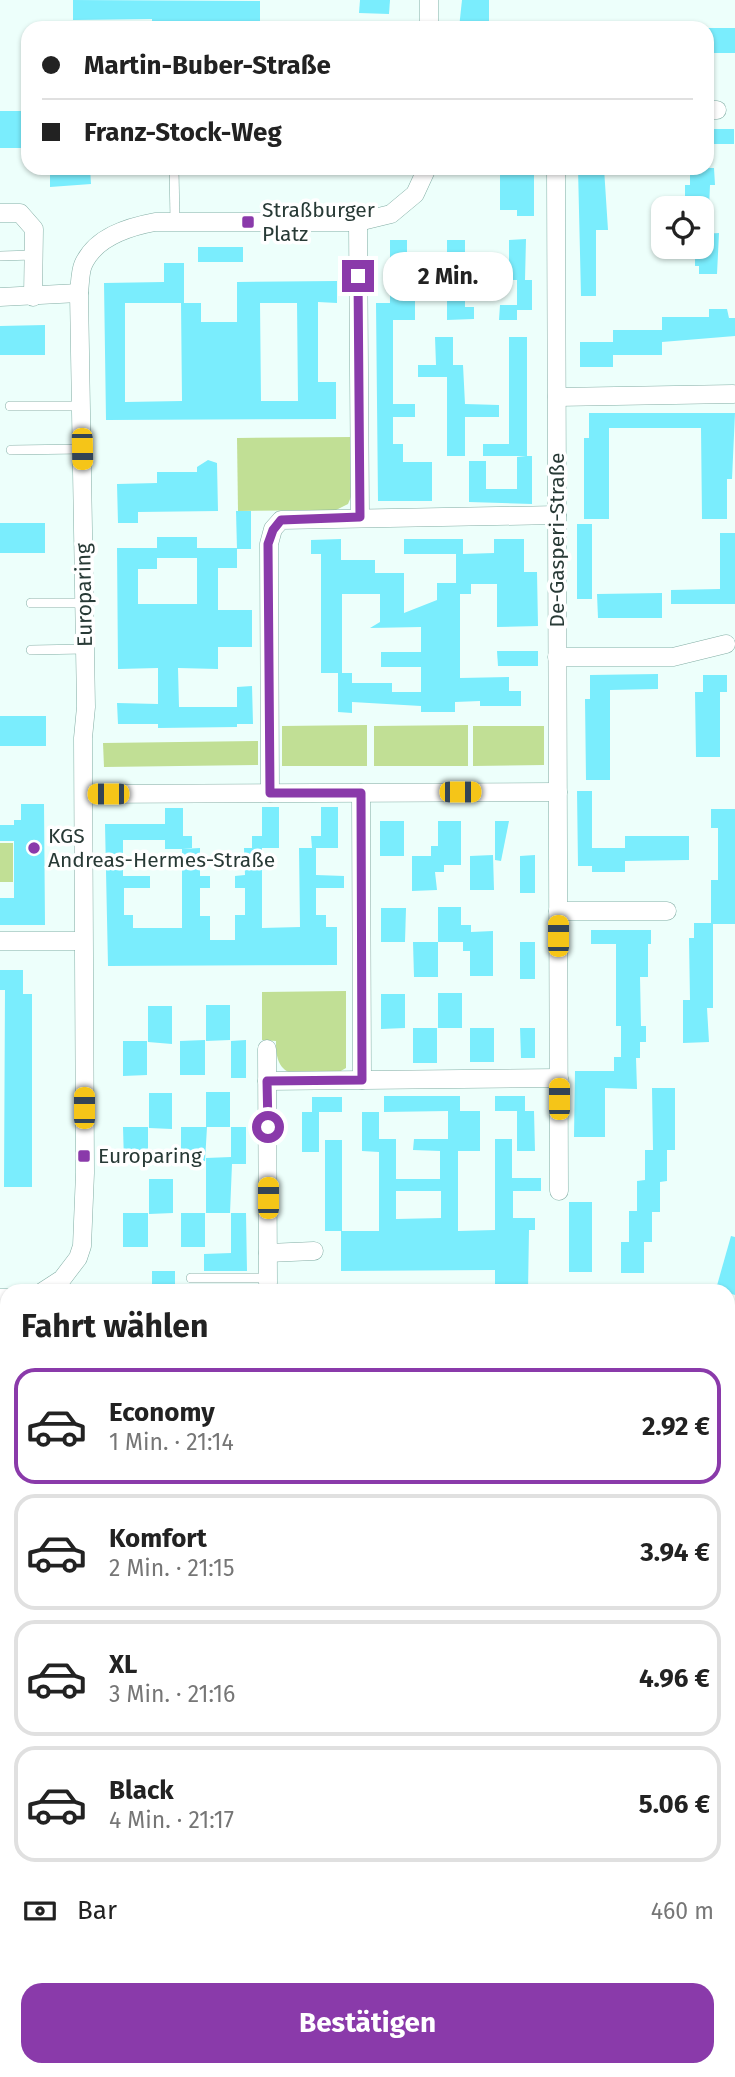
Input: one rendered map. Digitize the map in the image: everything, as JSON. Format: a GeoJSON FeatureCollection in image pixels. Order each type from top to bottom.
{"type":"FeatureCollection","features":[{"type":"Feature","properties":{"kind":"street"},"geometry":{"type":"LineString","coordinates":[[429,0],[429,21]]}},
{"type":"Feature","properties":{"kind":"street","name":"Europaring"},"geometry":{"type":"LineString","coordinates":[[63,1284],[82,1246],[85,1173],[85,649],[79,293],[83,265],[100,244],[127,227],[175,221],[358,222],[391,214],[415,194],[424,175]]}},
{"type":"Feature","properties":{"kind":"street","name":"De-Gasperi-Straße"},"geometry":{"type":"LineString","coordinates":[[556,175],[559,1191]]}},
{"type":"Feature","properties":{"kind":"street"},"geometry":{"type":"LineString","coordinates":[[0,213],[20,213],[34,229],[33,297]]}},
{"type":"Feature","properties":{"kind":"street"},"geometry":{"type":"LineString","coordinates":[[358,222],[360,517]]}},
{"type":"Feature","properties":{"kind":"street"},"geometry":{"type":"LineString","coordinates":[[0,297],[79,293]]}},
{"type":"Feature","properties":{"kind":"street"},"geometry":{"type":"LineString","coordinates":[[556,397],[733,394]]}},
{"type":"Feature","properties":{"kind":"street"},"geometry":{"type":"LineString","coordinates":[[270,793],[268,544],[273,530],[281,520],[557,515]]}},
{"type":"Feature","properties":{"kind":"street"},"geometry":{"type":"LineString","coordinates":[[557,657],[673,657],[726,644]]}},
{"type":"Feature","properties":{"kind":"street"},"geometry":{"type":"LineString","coordinates":[[83,794],[558,792]]}},
{"type":"Feature","properties":{"kind":"street"},"geometry":{"type":"LineString","coordinates":[[361,793],[362,1080]]}},
{"type":"Feature","properties":{"kind":"street"},"geometry":{"type":"LineString","coordinates":[[558,911],[667,911]]}},
{"type":"Feature","properties":{"kind":"street"},"geometry":{"type":"LineString","coordinates":[[0,941],[83,941]]}},
{"type":"Feature","properties":{"kind":"street"},"geometry":{"type":"LineString","coordinates":[[267,1049],[268,1280]]}},
{"type":"Feature","properties":{"kind":"street"},"geometry":{"type":"LineString","coordinates":[[267,1081],[559,1078]]}},
{"type":"Feature","properties":{"kind":"street"},"geometry":{"type":"LineString","coordinates":[[268,1253],[314,1251]]}},
{"type":"Feature","properties":{"kind":"lane"},"geometry":{"type":"LineString","coordinates":[[174,175],[175,221]]}},
{"type":"Feature","properties":{"kind":"lane"},"geometry":{"type":"LineString","coordinates":[[0,256],[34,255]]}},
{"type":"Feature","properties":{"kind":"lane"},"geometry":{"type":"LineString","coordinates":[[10,406],[81,406]]}},
{"type":"Feature","properties":{"kind":"lane"},"geometry":{"type":"LineString","coordinates":[[11,450],[82,449]]}},
{"type":"Feature","properties":{"kind":"lane"},"geometry":{"type":"LineString","coordinates":[[31,603],[84,603]]}},
{"type":"Feature","properties":{"kind":"lane"},"geometry":{"type":"LineString","coordinates":[[31,650],[85,649]]}},
{"type":"Feature","properties":{"kind":"lane"},"geometry":{"type":"LineString","coordinates":[[191,1278],[268,1280]]}},
{"type":"Feature","properties":{"kind":"green space"},"geometry":{"type":"Polygon","coordinates":[[[353,437],[353,492],[348,504],[336,510],[238,511],[237,438],[353,437]]]}},
{"type":"Feature","properties":{"kind":"green space"},"geometry":{"type":"Polygon","coordinates":[[[367,725],[367,766],[282,766],[282,726],[367,725]]]}},
{"type":"Feature","properties":{"kind":"green space"},"geometry":{"type":"Polygon","coordinates":[[[468,725],[468,766],[374,766],[374,726],[468,725]]]}},
{"type":"Feature","properties":{"kind":"green space"},"geometry":{"type":"Polygon","coordinates":[[[473,726],[544,726],[544,765],[473,766],[473,726]]]}},
{"type":"Feature","properties":{"kind":"green space"},"geometry":{"type":"Polygon","coordinates":[[[258,741],[258,765],[104,767],[103,743],[258,741]]]}},
{"type":"Feature","properties":{"kind":"green space"},"geometry":{"type":"Polygon","coordinates":[[[0,843],[13,843],[13,882],[0,882],[0,843]]]}},
{"type":"Feature","properties":{"kind":"green space"},"geometry":{"type":"Polygon","coordinates":[[[346,991],[346,1068],[339,1072],[303,1074],[286,1071],[280,1065],[276,1041],[262,1040],[262,992],[346,991]]]}},
{"type":"Feature","properties":{"kind":"building"},"geometry":{"type":"Polygon","coordinates":[[[73,0],[260,1],[260,21],[73,20],[73,0]]]}},
{"type":"Feature","properties":{"kind":"building"},"geometry":{"type":"Polygon","coordinates":[[[360,0],[390,0],[389,14],[359,13],[360,0]]]}},
{"type":"Feature","properties":{"kind":"building"},"geometry":{"type":"Polygon","coordinates":[[[462,0],[489,0],[489,21],[460,21],[462,0]]]}},
{"type":"Feature","properties":{"kind":"building"},"geometry":{"type":"Polygon","coordinates":[[[714,28],[735,28],[735,53],[714,53],[714,28]]]}},
{"type":"Feature","properties":{"kind":"building"},"geometry":{"type":"Polygon","coordinates":[[[0,111],[21,111],[21,148],[0,148],[0,111]]]}},
{"type":"Feature","properties":{"kind":"building"},"geometry":{"type":"Polygon","coordinates":[[[714,129],[734,129],[734,144],[714,144],[714,129]]]}},
{"type":"Feature","properties":{"kind":"building"},"geometry":{"type":"Polygon","coordinates":[[[714,168],[715,185],[710,185],[710,196],[685,196],[685,185],[690,185],[690,175],[714,175],[714,168]]]}},
{"type":"Feature","properties":{"kind":"building"},"geometry":{"type":"Polygon","coordinates":[[[50,175],[90,175],[91,184],[50,187],[50,175]]]}},
{"type":"Feature","properties":{"kind":"building"},"geometry":{"type":"Polygon","coordinates":[[[500,175],[534,175],[534,216],[517,216],[517,210],[500,210],[500,175]]]}},
{"type":"Feature","properties":{"kind":"building"},"geometry":{"type":"Polygon","coordinates":[[[578,175],[604,175],[608,230],[596,230],[596,296],[581,296],[578,175]]]}},
{"type":"Feature","properties":{"kind":"building"},"geometry":{"type":"Polygon","coordinates":[[[714,233],[719,233],[717,274],[699,274],[695,259],[714,259],[714,233]]]}},
{"type":"Feature","properties":{"kind":"building"},"geometry":{"type":"Polygon","coordinates":[[[526,239],[525,280],[532,280],[532,310],[517,310],[517,320],[499,320],[500,305],[517,305],[517,280],[465,280],[465,307],[474,307],[474,319],[447,320],[447,240],[465,240],[465,268],[487,268],[509,267],[509,240],[526,239]]]}},
{"type":"Feature","properties":{"kind":"building"},"geometry":{"type":"Polygon","coordinates":[[[390,240],[407,240],[407,268],[415,268],[415,320],[393,320],[393,404],[415,404],[415,417],[393,417],[393,444],[403,444],[403,462],[432,462],[432,501],[378,501],[376,303],[390,303],[390,240]]]}},
{"type":"Feature","properties":{"kind":"building"},"geometry":{"type":"Polygon","coordinates":[[[198,247],[243,247],[243,262],[198,262],[198,247]]]}},
{"type":"Feature","properties":{"kind":"building"},"geometry":{"type":"Polygon","coordinates":[[[164,263],[184,263],[184,303],[201,303],[201,322],[237,322],[237,282],[337,281],[337,303],[318,302],[318,382],[336,382],[336,419],[106,420],[104,283],[164,282],[164,263]],[[125,303],[125,402],[182,401],[181,303],[125,303]],[[260,303],[261,401],[298,401],[297,303],[260,303]]]}},
{"type":"Feature","properties":{"kind":"building"},"geometry":{"type":"Polygon","coordinates":[[[709,309],[727,309],[729,318],[735,318],[735,336],[662,342],[662,317],[709,317],[709,309]]]}},
{"type":"Feature","properties":{"kind":"building"},"geometry":{"type":"Polygon","coordinates":[[[45,325],[45,355],[0,355],[0,326],[45,325]]]}},
{"type":"Feature","properties":{"kind":"building"},"geometry":{"type":"Polygon","coordinates":[[[613,330],[662,330],[662,355],[613,355],[613,367],[580,367],[580,342],[613,342],[613,330]]]}},
{"type":"Feature","properties":{"kind":"building"},"geometry":{"type":"Polygon","coordinates":[[[435,337],[453,337],[453,365],[463,365],[465,404],[499,405],[499,417],[465,417],[465,456],[447,456],[447,377],[418,377],[418,365],[436,365],[435,337]]]}},
{"type":"Feature","properties":{"kind":"building"},"geometry":{"type":"Polygon","coordinates":[[[509,337],[527,337],[527,456],[532,456],[532,504],[469,502],[469,461],[486,461],[486,489],[517,489],[517,457],[526,456],[483,456],[483,444],[509,444],[509,337]]]}},
{"type":"Feature","properties":{"kind":"building"},"geometry":{"type":"Polygon","coordinates":[[[589,413],[735,413],[732,479],[727,479],[727,519],[702,519],[701,428],[609,428],[609,519],[584,519],[584,438],[589,438],[589,413]]]}},
{"type":"Feature","properties":{"kind":"building"},"geometry":{"type":"Polygon","coordinates":[[[208,460],[217,463],[218,511],[138,512],[138,523],[118,523],[117,484],[157,483],[157,472],[197,472],[197,467],[208,460]]]}},
{"type":"Feature","properties":{"kind":"building"},"geometry":{"type":"Polygon","coordinates":[[[236,511],[251,511],[251,549],[237,549],[236,511]]]}},
{"type":"Feature","properties":{"kind":"building"},"geometry":{"type":"Polygon","coordinates":[[[0,523],[45,523],[45,553],[0,553],[0,523]]]}},
{"type":"Feature","properties":{"kind":"building"},"geometry":{"type":"Polygon","coordinates":[[[577,524],[592,524],[592,599],[577,599],[577,524]]]}},
{"type":"Feature","properties":{"kind":"building"},"geometry":{"type":"Polygon","coordinates":[[[720,533],[735,533],[735,604],[671,604],[671,590],[720,589],[720,533]]]}},
{"type":"Feature","properties":{"kind":"building"},"geometry":{"type":"Polygon","coordinates":[[[157,537],[197,537],[197,548],[237,548],[237,568],[218,568],[218,610],[252,610],[252,647],[218,647],[218,669],[178,668],[179,707],[237,707],[237,687],[252,686],[253,724],[237,724],[237,727],[158,728],[158,724],[118,724],[117,703],[158,704],[158,668],[118,669],[117,548],[157,548],[157,537]],[[157,558],[157,569],[138,569],[138,604],[197,604],[197,558],[157,558]]]}},
{"type":"Feature","properties":{"kind":"building"},"geometry":{"type":"Polygon","coordinates":[[[341,539],[341,560],[375,560],[375,573],[404,573],[404,613],[437,600],[437,583],[456,583],[456,554],[404,554],[404,539],[463,539],[463,554],[494,553],[494,539],[524,539],[524,572],[537,572],[538,626],[497,627],[497,584],[471,584],[471,594],[460,594],[460,678],[509,677],[509,691],[521,691],[521,706],[480,706],[480,701],[455,702],[455,712],[421,712],[421,706],[352,702],[352,713],[338,712],[338,673],[321,673],[321,554],[311,554],[311,540],[341,539]],[[342,594],[342,673],[352,673],[352,683],[392,683],[392,692],[421,692],[421,667],[381,667],[381,652],[421,652],[421,627],[370,628],[380,622],[380,594],[342,594]]]}},
{"type":"Feature","properties":{"kind":"building"},"geometry":{"type":"Polygon","coordinates":[[[662,593],[662,618],[598,618],[597,594],[662,593]]]}},
{"type":"Feature","properties":{"kind":"building"},"geometry":{"type":"Polygon","coordinates":[[[497,651],[538,651],[538,666],[498,666],[497,651]]]}},
{"type":"Feature","properties":{"kind":"building"},"geometry":{"type":"Polygon","coordinates":[[[658,674],[658,689],[610,690],[610,780],[586,780],[585,699],[590,699],[590,675],[658,674]]]}},
{"type":"Feature","properties":{"kind":"building"},"geometry":{"type":"Polygon","coordinates":[[[703,675],[727,675],[727,692],[720,692],[720,757],[696,757],[695,692],[703,692],[703,675]]]}},
{"type":"Feature","properties":{"kind":"building"},"geometry":{"type":"Polygon","coordinates":[[[0,716],[46,716],[46,746],[0,746],[0,716]]]}},
{"type":"Feature","properties":{"kind":"building"},"geometry":{"type":"Polygon","coordinates":[[[577,791],[592,791],[592,848],[625,848],[625,836],[689,836],[689,860],[625,861],[625,872],[592,872],[592,866],[578,866],[577,791]]]}},
{"type":"Feature","properties":{"kind":"building"},"geometry":{"type":"Polygon","coordinates":[[[21,804],[44,804],[45,925],[0,925],[0,898],[14,898],[14,841],[0,841],[0,825],[14,825],[14,820],[21,820],[21,804]]]}},
{"type":"Feature","properties":{"kind":"building"},"geometry":{"type":"Polygon","coordinates":[[[262,807],[279,807],[279,848],[262,848],[262,928],[300,927],[299,848],[312,848],[311,836],[321,836],[321,807],[338,807],[338,848],[316,848],[316,875],[344,876],[344,888],[316,888],[316,915],[326,915],[326,927],[337,927],[337,965],[108,966],[105,824],[165,824],[165,808],[183,808],[183,836],[192,836],[192,848],[200,848],[200,876],[210,876],[210,888],[200,888],[200,916],[210,916],[210,940],[235,940],[235,915],[245,915],[245,888],[235,888],[235,876],[245,875],[244,848],[252,848],[252,836],[262,836],[262,807]],[[123,840],[123,876],[150,876],[150,888],[124,888],[124,915],[133,915],[133,928],[182,928],[182,849],[165,849],[165,840],[123,840]]]}},
{"type":"Feature","properties":{"kind":"building"},"geometry":{"type":"Polygon","coordinates":[[[711,809],[735,809],[735,924],[713,924],[713,1008],[707,1008],[709,1042],[683,1043],[683,1000],[690,1000],[689,938],[694,938],[694,923],[711,923],[711,880],[718,880],[718,828],[711,828],[711,809]]]}},
{"type":"Feature","properties":{"kind":"building"},"geometry":{"type":"Polygon","coordinates":[[[380,821],[404,821],[404,856],[380,856],[380,821]]]}},
{"type":"Feature","properties":{"kind":"building"},"geometry":{"type":"Polygon","coordinates":[[[438,821],[461,821],[461,865],[444,865],[444,872],[435,872],[437,890],[412,891],[412,856],[431,856],[431,846],[438,846],[438,821]]]}},
{"type":"Feature","properties":{"kind":"building"},"geometry":{"type":"Polygon","coordinates":[[[495,821],[509,821],[501,861],[495,860],[495,821]]]}},
{"type":"Feature","properties":{"kind":"building"},"geometry":{"type":"Polygon","coordinates":[[[493,855],[494,890],[470,890],[470,856],[493,855]]]}},
{"type":"Feature","properties":{"kind":"building"},"geometry":{"type":"Polygon","coordinates":[[[535,855],[535,893],[520,893],[520,856],[535,855]]]}},
{"type":"Feature","properties":{"kind":"building"},"geometry":{"type":"Polygon","coordinates":[[[438,907],[461,907],[461,925],[471,925],[471,932],[493,931],[493,976],[470,976],[470,951],[463,951],[463,942],[438,942],[438,907]]]}},
{"type":"Feature","properties":{"kind":"building"},"geometry":{"type":"Polygon","coordinates":[[[381,908],[406,908],[405,942],[381,942],[381,908]]]}},
{"type":"Feature","properties":{"kind":"building"},"geometry":{"type":"Polygon","coordinates":[[[591,930],[651,930],[651,944],[648,944],[648,977],[640,977],[641,1026],[646,1026],[646,1042],[640,1042],[640,1058],[636,1058],[637,1089],[605,1088],[605,1137],[574,1137],[575,1071],[614,1071],[614,1057],[621,1057],[621,1026],[616,1026],[616,944],[591,944],[591,930]]]}},
{"type":"Feature","properties":{"kind":"building"},"geometry":{"type":"Polygon","coordinates":[[[413,942],[438,942],[438,977],[414,977],[413,942]]]}},
{"type":"Feature","properties":{"kind":"building"},"geometry":{"type":"Polygon","coordinates":[[[520,942],[535,942],[535,979],[520,979],[520,942]]]}},
{"type":"Feature","properties":{"kind":"building"},"geometry":{"type":"Polygon","coordinates":[[[0,970],[23,970],[23,994],[32,994],[32,1187],[4,1187],[5,990],[0,990],[0,970]]]}},
{"type":"Feature","properties":{"kind":"building"},"geometry":{"type":"Polygon","coordinates":[[[438,993],[462,993],[462,1028],[438,1028],[438,993]]]}},
{"type":"Feature","properties":{"kind":"building"},"geometry":{"type":"Polygon","coordinates":[[[381,994],[405,994],[405,1028],[381,1029],[381,994]]]}},
{"type":"Feature","properties":{"kind":"building"},"geometry":{"type":"Polygon","coordinates":[[[206,1005],[230,1005],[230,1040],[206,1041],[206,1005]]]}},
{"type":"Feature","properties":{"kind":"building"},"geometry":{"type":"Polygon","coordinates":[[[148,1006],[172,1006],[172,1044],[148,1042],[148,1006]]]}},
{"type":"Feature","properties":{"kind":"building"},"geometry":{"type":"Polygon","coordinates":[[[413,1028],[437,1028],[437,1063],[413,1063],[413,1028]]]}},
{"type":"Feature","properties":{"kind":"building"},"geometry":{"type":"Polygon","coordinates":[[[470,1028],[494,1028],[494,1062],[470,1062],[470,1028]]]}},
{"type":"Feature","properties":{"kind":"building"},"geometry":{"type":"Polygon","coordinates":[[[520,1028],[535,1028],[535,1058],[521,1058],[520,1028]]]}},
{"type":"Feature","properties":{"kind":"building"},"geometry":{"type":"Polygon","coordinates":[[[205,1040],[205,1075],[180,1075],[180,1041],[205,1040]]]}},
{"type":"Feature","properties":{"kind":"building"},"geometry":{"type":"Polygon","coordinates":[[[246,1040],[246,1078],[231,1078],[231,1041],[246,1040]]]}},
{"type":"Feature","properties":{"kind":"building"},"geometry":{"type":"Polygon","coordinates":[[[123,1041],[147,1041],[147,1075],[123,1076],[123,1041]]]}},
{"type":"Feature","properties":{"kind":"building"},"geometry":{"type":"Polygon","coordinates":[[[652,1088],[675,1088],[675,1150],[667,1150],[667,1181],[660,1182],[660,1212],[652,1212],[652,1242],[644,1242],[644,1273],[621,1273],[621,1242],[629,1242],[629,1211],[637,1211],[637,1181],[645,1180],[645,1150],[653,1150],[652,1088]]]}},
{"type":"Feature","properties":{"kind":"building"},"geometry":{"type":"Polygon","coordinates":[[[206,1092],[230,1092],[230,1127],[207,1127],[205,1161],[181,1161],[181,1127],[206,1127],[206,1092]]]}},
{"type":"Feature","properties":{"kind":"building"},"geometry":{"type":"Polygon","coordinates":[[[149,1093],[172,1093],[172,1129],[149,1128],[149,1093]]]}},
{"type":"Feature","properties":{"kind":"building"},"geometry":{"type":"Polygon","coordinates":[[[384,1096],[460,1096],[460,1111],[480,1111],[480,1151],[458,1151],[458,1231],[495,1230],[495,1139],[512,1139],[512,1178],[541,1178],[541,1191],[513,1191],[513,1218],[535,1218],[535,1230],[529,1230],[528,1284],[495,1284],[495,1270],[341,1271],[341,1231],[379,1231],[379,1152],[362,1151],[362,1112],[379,1112],[379,1139],[396,1139],[396,1179],[440,1179],[440,1151],[413,1150],[414,1139],[448,1139],[448,1111],[384,1112],[384,1096]],[[396,1191],[396,1219],[441,1218],[441,1191],[396,1191]]]}},
{"type":"Feature","properties":{"kind":"building"},"geometry":{"type":"Polygon","coordinates":[[[495,1096],[525,1096],[525,1111],[534,1111],[535,1151],[517,1151],[517,1111],[495,1111],[495,1096]]]}},
{"type":"Feature","properties":{"kind":"building"},"geometry":{"type":"Polygon","coordinates":[[[312,1097],[342,1097],[342,1112],[319,1112],[319,1152],[302,1152],[302,1112],[312,1112],[312,1097]]]}},
{"type":"Feature","properties":{"kind":"building"},"geometry":{"type":"Polygon","coordinates":[[[123,1127],[148,1127],[148,1162],[124,1162],[123,1127]]]}},
{"type":"Feature","properties":{"kind":"building"},"geometry":{"type":"Polygon","coordinates":[[[231,1127],[246,1127],[246,1164],[232,1164],[230,1213],[206,1213],[206,1158],[231,1157],[231,1127]]]}},
{"type":"Feature","properties":{"kind":"building"},"geometry":{"type":"Polygon","coordinates":[[[325,1140],[342,1140],[342,1231],[325,1231],[325,1140]]]}},
{"type":"Feature","properties":{"kind":"building"},"geometry":{"type":"Polygon","coordinates":[[[149,1179],[173,1179],[173,1213],[149,1214],[149,1179]]]}},
{"type":"Feature","properties":{"kind":"building"},"geometry":{"type":"Polygon","coordinates":[[[569,1202],[592,1202],[592,1272],[569,1272],[569,1202]]]}},
{"type":"Feature","properties":{"kind":"building"},"geometry":{"type":"Polygon","coordinates":[[[123,1213],[148,1213],[148,1247],[123,1247],[123,1213]]]}},
{"type":"Feature","properties":{"kind":"building"},"geometry":{"type":"Polygon","coordinates":[[[181,1213],[205,1213],[205,1247],[181,1247],[181,1213]]]}},
{"type":"Feature","properties":{"kind":"building"},"geometry":{"type":"Polygon","coordinates":[[[231,1213],[246,1213],[247,1271],[204,1271],[204,1254],[231,1253],[231,1213]]]}},
{"type":"Feature","properties":{"kind":"building"},"geometry":{"type":"Polygon","coordinates":[[[731,1236],[735,1237],[735,1284],[717,1284],[731,1236]]]}},
{"type":"Feature","properties":{"kind":"building"},"geometry":{"type":"Polygon","coordinates":[[[152,1271],[175,1271],[175,1284],[152,1284],[152,1271]]]}},
{"type":"Feature","properties":{"kind":"place","name":"Straßburger Platz"},"geometry":{"type":"Point","coordinates":[248,222]}},
{"type":"Feature","properties":{"kind":"place","name":"KGS Andreas-Hermes-Straße"},"geometry":{"type":"Point","coordinates":[34,848]}},
{"type":"Feature","properties":{"kind":"place","name":"Europaring"},"geometry":{"type":"Point","coordinates":[84,1156]}},
{"type":"Feature","properties":{"kind":"route"},"geometry":{"type":"LineString","coordinates":[[268,1127],[267,1081],[362,1080],[361,793],[270,793],[268,544],[273,530],[281,520],[360,517],[358,276]]}}]}
